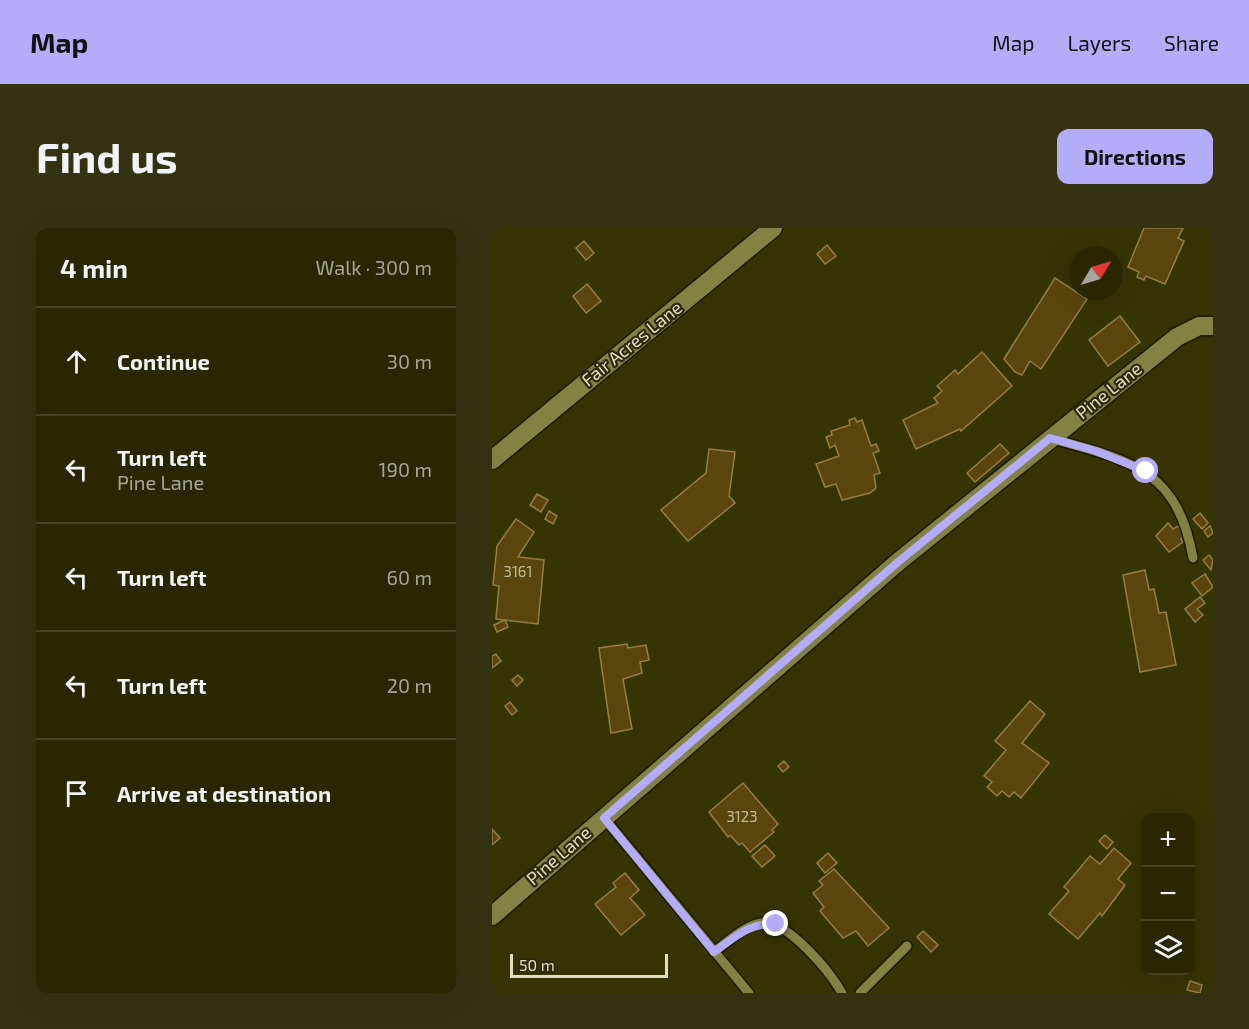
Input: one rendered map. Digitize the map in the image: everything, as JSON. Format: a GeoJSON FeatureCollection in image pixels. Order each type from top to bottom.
{"type":"FeatureCollection","features":[{"type":"Feature","properties":{"kind":"street","name":"Fair Acres Lane"},"geometry":{"type":"LineString","coordinates":[[492,460],[773,228]]}},
{"type":"Feature","properties":{"kind":"street","name":"Pine Lane"},"geometry":{"type":"LineString","coordinates":[[492,916],[898,562],[1177,337],[1198,326],[1213,326]]}},
{"type":"Feature","properties":{"kind":"lane"},"geometry":{"type":"LineString","coordinates":[[1050,438],[1125,461],[1146,471],[1166,488],[1187,527],[1193,558]]}},
{"type":"Feature","properties":{"kind":"lane"},"geometry":{"type":"LineString","coordinates":[[604,818],[749,993]]}},
{"type":"Feature","properties":{"kind":"lane"},"geometry":{"type":"LineString","coordinates":[[714,952],[750,927],[762,923],[776,924],[805,948],[834,979],[842,993]]}},
{"type":"Feature","properties":{"kind":"lane"},"geometry":{"type":"LineString","coordinates":[[860,993],[907,946]]}},
{"type":"Feature","properties":{"kind":"building"},"geometry":{"type":"Polygon","coordinates":[[[1144,228],[1183,228],[1178,238],[1184,241],[1165,284],[1146,276],[1144,280],[1137,277],[1139,272],[1128,267],[1144,228]]]}},
{"type":"Feature","properties":{"kind":"building"},"geometry":{"type":"Polygon","coordinates":[[[584,241],[594,253],[586,260],[576,248],[584,241]]]}},
{"type":"Feature","properties":{"kind":"building"},"geometry":{"type":"Polygon","coordinates":[[[827,245],[836,256],[825,264],[817,254],[827,245]]]}},
{"type":"Feature","properties":{"kind":"building"},"geometry":{"type":"Polygon","coordinates":[[[1055,278],[1069,287],[1069,300],[1086,300],[1041,369],[1030,361],[1022,375],[1015,372],[1004,359],[1055,278]]]}},
{"type":"Feature","properties":{"kind":"building"},"geometry":{"type":"Polygon","coordinates":[[[587,284],[601,301],[586,313],[573,296],[587,284]]]}},
{"type":"Feature","properties":{"kind":"building"},"geometry":{"type":"Polygon","coordinates":[[[1120,316],[1140,342],[1108,366],[1089,340],[1120,316]]]}},
{"type":"Feature","properties":{"kind":"building"},"geometry":{"type":"Polygon","coordinates":[[[982,352],[1012,386],[961,431],[960,429],[916,449],[903,420],[938,403],[934,398],[942,391],[937,386],[955,370],[958,374],[982,352]]]}},
{"type":"Feature","properties":{"kind":"building"},"geometry":{"type":"Polygon","coordinates":[[[855,418],[857,422],[862,420],[871,446],[876,444],[879,451],[873,453],[880,473],[874,475],[876,488],[870,493],[842,500],[836,484],[825,487],[816,464],[839,456],[835,445],[830,448],[826,437],[832,435],[831,431],[850,425],[849,420],[855,418]]]}},
{"type":"Feature","properties":{"kind":"building"},"geometry":{"type":"Polygon","coordinates":[[[1000,444],[1009,453],[975,482],[967,473],[1000,444]]]}},
{"type":"Feature","properties":{"kind":"building"},"geometry":{"type":"Polygon","coordinates":[[[709,449],[735,452],[729,496],[735,503],[688,541],[661,510],[706,473],[709,449]]]}},
{"type":"Feature","properties":{"kind":"building"},"geometry":{"type":"Polygon","coordinates":[[[537,494],[548,500],[541,512],[530,505],[537,494]]]}},
{"type":"Feature","properties":{"kind":"building"},"geometry":{"type":"Polygon","coordinates":[[[549,511],[557,516],[553,524],[545,519],[549,511]]]}},
{"type":"Feature","properties":{"kind":"building"},"geometry":{"type":"Polygon","coordinates":[[[1200,513],[1208,523],[1202,529],[1193,519],[1200,513]]]}},
{"type":"Feature","properties":{"kind":"building"},"geometry":{"type":"Polygon","coordinates":[[[516,519],[534,532],[518,557],[544,560],[538,624],[496,619],[499,586],[493,585],[497,546],[516,519]]]}},
{"type":"Feature","properties":{"kind":"building"},"geometry":{"type":"Polygon","coordinates":[[[1168,523],[1173,529],[1178,526],[1185,535],[1181,539],[1183,542],[1169,552],[1156,536],[1168,523]]]}},
{"type":"Feature","properties":{"kind":"building"},"geometry":{"type":"Polygon","coordinates":[[[1210,526],[1213,533],[1208,537],[1204,531],[1210,526]]]}},
{"type":"Feature","properties":{"kind":"building"},"geometry":{"type":"Polygon","coordinates":[[[1209,555],[1213,560],[1211,570],[1203,560],[1209,555]]]}},
{"type":"Feature","properties":{"kind":"building"},"geometry":{"type":"Polygon","coordinates":[[[1145,570],[1149,590],[1154,589],[1159,613],[1166,612],[1176,665],[1140,672],[1123,575],[1145,570]]]}},
{"type":"Feature","properties":{"kind":"building"},"geometry":{"type":"Polygon","coordinates":[[[1205,574],[1213,587],[1202,596],[1192,583],[1205,574]]]}},
{"type":"Feature","properties":{"kind":"building"},"geometry":{"type":"Polygon","coordinates":[[[1200,597],[1205,603],[1197,609],[1203,615],[1195,622],[1185,609],[1200,597]]]}},
{"type":"Feature","properties":{"kind":"building"},"geometry":{"type":"Polygon","coordinates":[[[505,620],[508,627],[497,632],[494,625],[505,620]]]}},
{"type":"Feature","properties":{"kind":"building"},"geometry":{"type":"Polygon","coordinates":[[[627,644],[628,648],[646,645],[649,660],[640,662],[642,673],[623,679],[632,729],[611,733],[599,648],[627,644]]]}},
{"type":"Feature","properties":{"kind":"building"},"geometry":{"type":"Polygon","coordinates":[[[496,654],[501,661],[492,668],[492,656],[496,654]]]}},
{"type":"Feature","properties":{"kind":"building"},"geometry":{"type":"Polygon","coordinates":[[[518,675],[523,680],[517,686],[512,680],[518,675]]]}},
{"type":"Feature","properties":{"kind":"building"},"geometry":{"type":"Polygon","coordinates":[[[1030,701],[1045,714],[1022,743],[1049,763],[1021,798],[1014,792],[1009,797],[1002,791],[997,796],[987,787],[992,782],[984,776],[1006,750],[995,741],[1030,701]]]}},
{"type":"Feature","properties":{"kind":"building"},"geometry":{"type":"Polygon","coordinates":[[[510,702],[517,711],[512,715],[505,706],[510,702]]]}},
{"type":"Feature","properties":{"kind":"building"},"geometry":{"type":"Polygon","coordinates":[[[784,761],[789,767],[783,772],[778,766],[784,761]]]}},
{"type":"Feature","properties":{"kind":"building"},"geometry":{"type":"Polygon","coordinates":[[[743,783],[778,824],[772,830],[774,832],[750,852],[742,843],[739,845],[730,835],[728,837],[709,812],[743,783]]]}},
{"type":"Feature","properties":{"kind":"building"},"geometry":{"type":"Polygon","coordinates":[[[492,829],[500,838],[492,845],[492,829]]]}},
{"type":"Feature","properties":{"kind":"building"},"geometry":{"type":"Polygon","coordinates":[[[1105,835],[1113,842],[1107,849],[1099,841],[1105,835]]]}},
{"type":"Feature","properties":{"kind":"building"},"geometry":{"type":"Polygon","coordinates":[[[765,845],[775,856],[762,867],[752,856],[765,845]]]}},
{"type":"Feature","properties":{"kind":"building"},"geometry":{"type":"Polygon","coordinates":[[[1114,848],[1131,863],[1118,879],[1125,885],[1102,916],[1100,913],[1078,939],[1049,914],[1069,891],[1064,887],[1090,856],[1100,864],[1114,848]]]}},
{"type":"Feature","properties":{"kind":"building"},"geometry":{"type":"Polygon","coordinates":[[[828,853],[837,863],[825,873],[817,863],[828,853]]]}},
{"type":"Feature","properties":{"kind":"building"},"geometry":{"type":"Polygon","coordinates":[[[834,869],[889,928],[868,946],[856,931],[843,938],[820,911],[824,907],[813,893],[823,885],[819,881],[834,869]]]}},
{"type":"Feature","properties":{"kind":"building"},"geometry":{"type":"Polygon","coordinates":[[[625,873],[639,890],[630,898],[645,915],[621,935],[595,904],[616,887],[613,883],[625,873]]]}},
{"type":"Feature","properties":{"kind":"building"},"geometry":{"type":"Polygon","coordinates":[[[923,931],[938,945],[931,952],[917,937],[923,931]]]}},
{"type":"Feature","properties":{"kind":"building"},"geometry":{"type":"Polygon","coordinates":[[[1190,981],[1202,985],[1200,993],[1187,990],[1190,981]]]}},
{"type":"Feature","properties":{"kind":"route"},"geometry":{"type":"LineString","coordinates":[[776,924],[762,923],[750,927],[714,952],[604,818],[898,562],[1050,438],[1096,451],[1146,471]]}}]}
